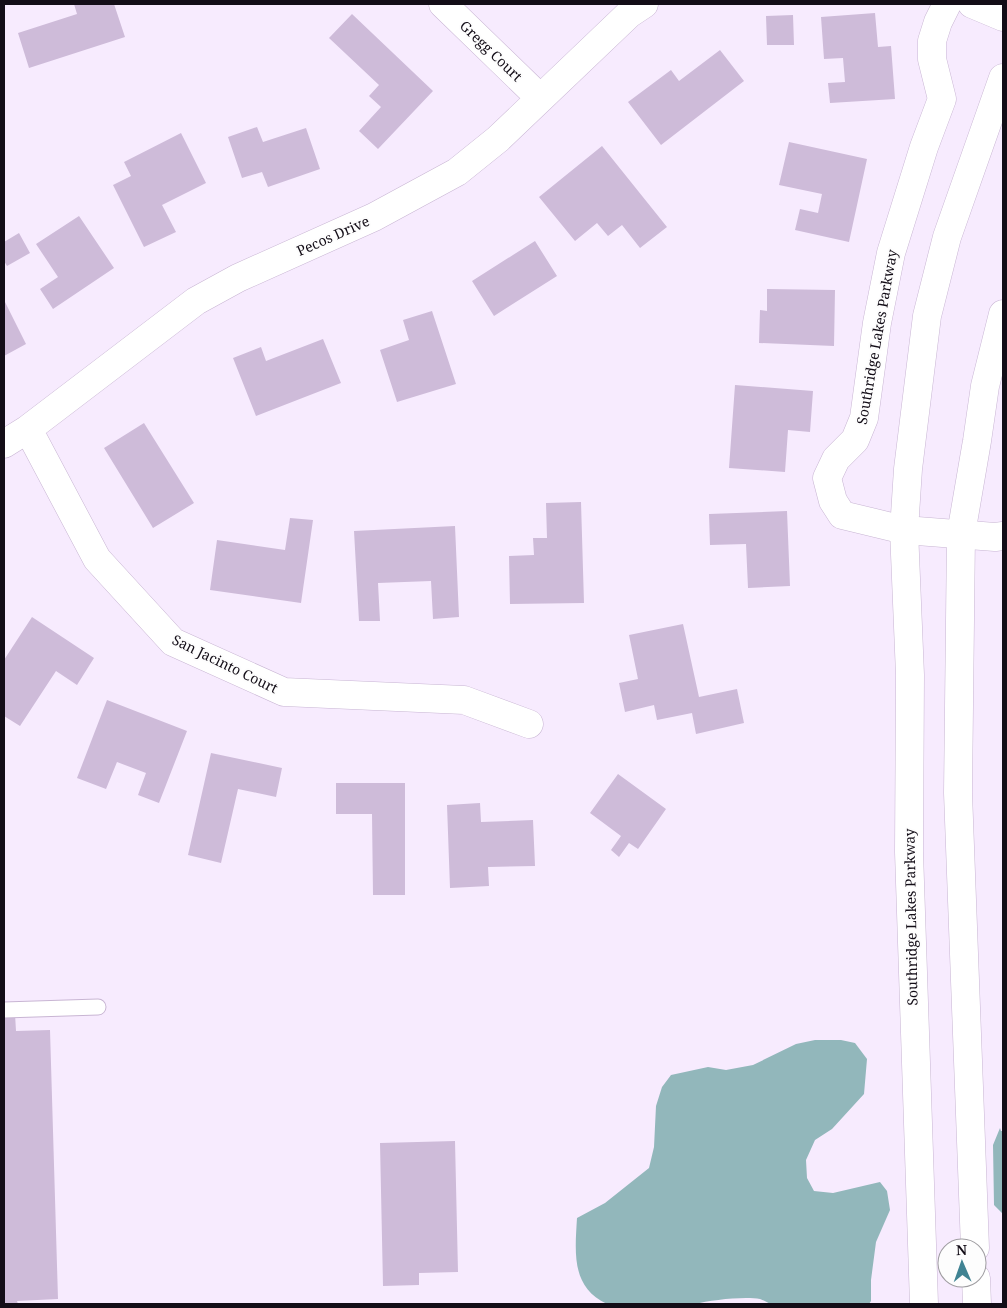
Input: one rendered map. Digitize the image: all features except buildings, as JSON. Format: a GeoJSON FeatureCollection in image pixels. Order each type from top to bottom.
{"type":"FeatureCollection","features":[{"type":"Feature","properties":{"kind":"street","name":"Gregg Court"},"geometry":{"type":"LineString","coordinates":[[443,4],[540,98]]}},
{"type":"Feature","properties":{"kind":"street","name":"Pecos Drive"},"geometry":{"type":"LineString","coordinates":[[4,444],[28,429],[196,301],[238,278],[374,217],[457,172],[498,140],[629,14],[644,4]]}},
{"type":"Feature","properties":{"kind":"street","name":"Southridge Lakes Parkway"},"geometry":{"type":"LineString","coordinates":[[947,4],[932,40],[932,59],[942,99],[924,147],[890,254],[877,323],[864,418],[855,440],[836,459],[827,478],[833,501],[842,515],[904,530],[1003,536]]}},
{"type":"Feature","properties":{"kind":"street"},"geometry":{"type":"LineString","coordinates":[[972,4],[1003,17]]}},
{"type":"Feature","properties":{"kind":"street","name":"Southridge Lakes Parkway"},"geometry":{"type":"LineString","coordinates":[[924,1304],[909,872],[910,675],[904,530],[908,469],[927,316],[947,237],[1003,78]]}},
{"type":"Feature","properties":{"kind":"street"},"geometry":{"type":"LineString","coordinates":[[975,1238],[958,793],[961,534],[985,386],[1003,314]]}},
{"type":"Feature","properties":{"kind":"street","name":"San Jacinto Court"},"geometry":{"type":"LineString","coordinates":[[28,429],[97,559],[173,642],[284,692],[464,700],[529,724]]}},
{"type":"Feature","properties":{"kind":"street"},"geometry":{"type":"LineString","coordinates":[[976,1288],[977,1304]]}},
{"type":"Feature","properties":{"kind":"lane"},"geometry":{"type":"LineString","coordinates":[[4,1010],[98,1007]]}},
{"type":"Feature","properties":{"kind":"shaded area"},"geometry":{"type":"Polygon","coordinates":[[[815,1040],[841,1040],[855,1043],[867,1059],[864,1094],[832,1129],[815,1140],[806,1160],[807,1178],[814,1191],[833,1193],[880,1182],[887,1191],[890,1210],[876,1242],[871,1280],[871,1301],[869,1304],[771,1304],[760,1299],[746,1298],[695,1304],[607,1304],[595,1297],[581,1279],[578,1268],[576,1256],[577,1218],[605,1203],[649,1168],[654,1147],[656,1106],[662,1087],[671,1075],[708,1067],[726,1070],[753,1065],[796,1044],[815,1040]]]}},
{"type":"Feature","properties":{"kind":"shaded area"},"geometry":{"type":"Polygon","coordinates":[[[1000,1128],[1003,1131],[1003,1214],[994,1205],[993,1145],[1000,1128]]]}}]}
